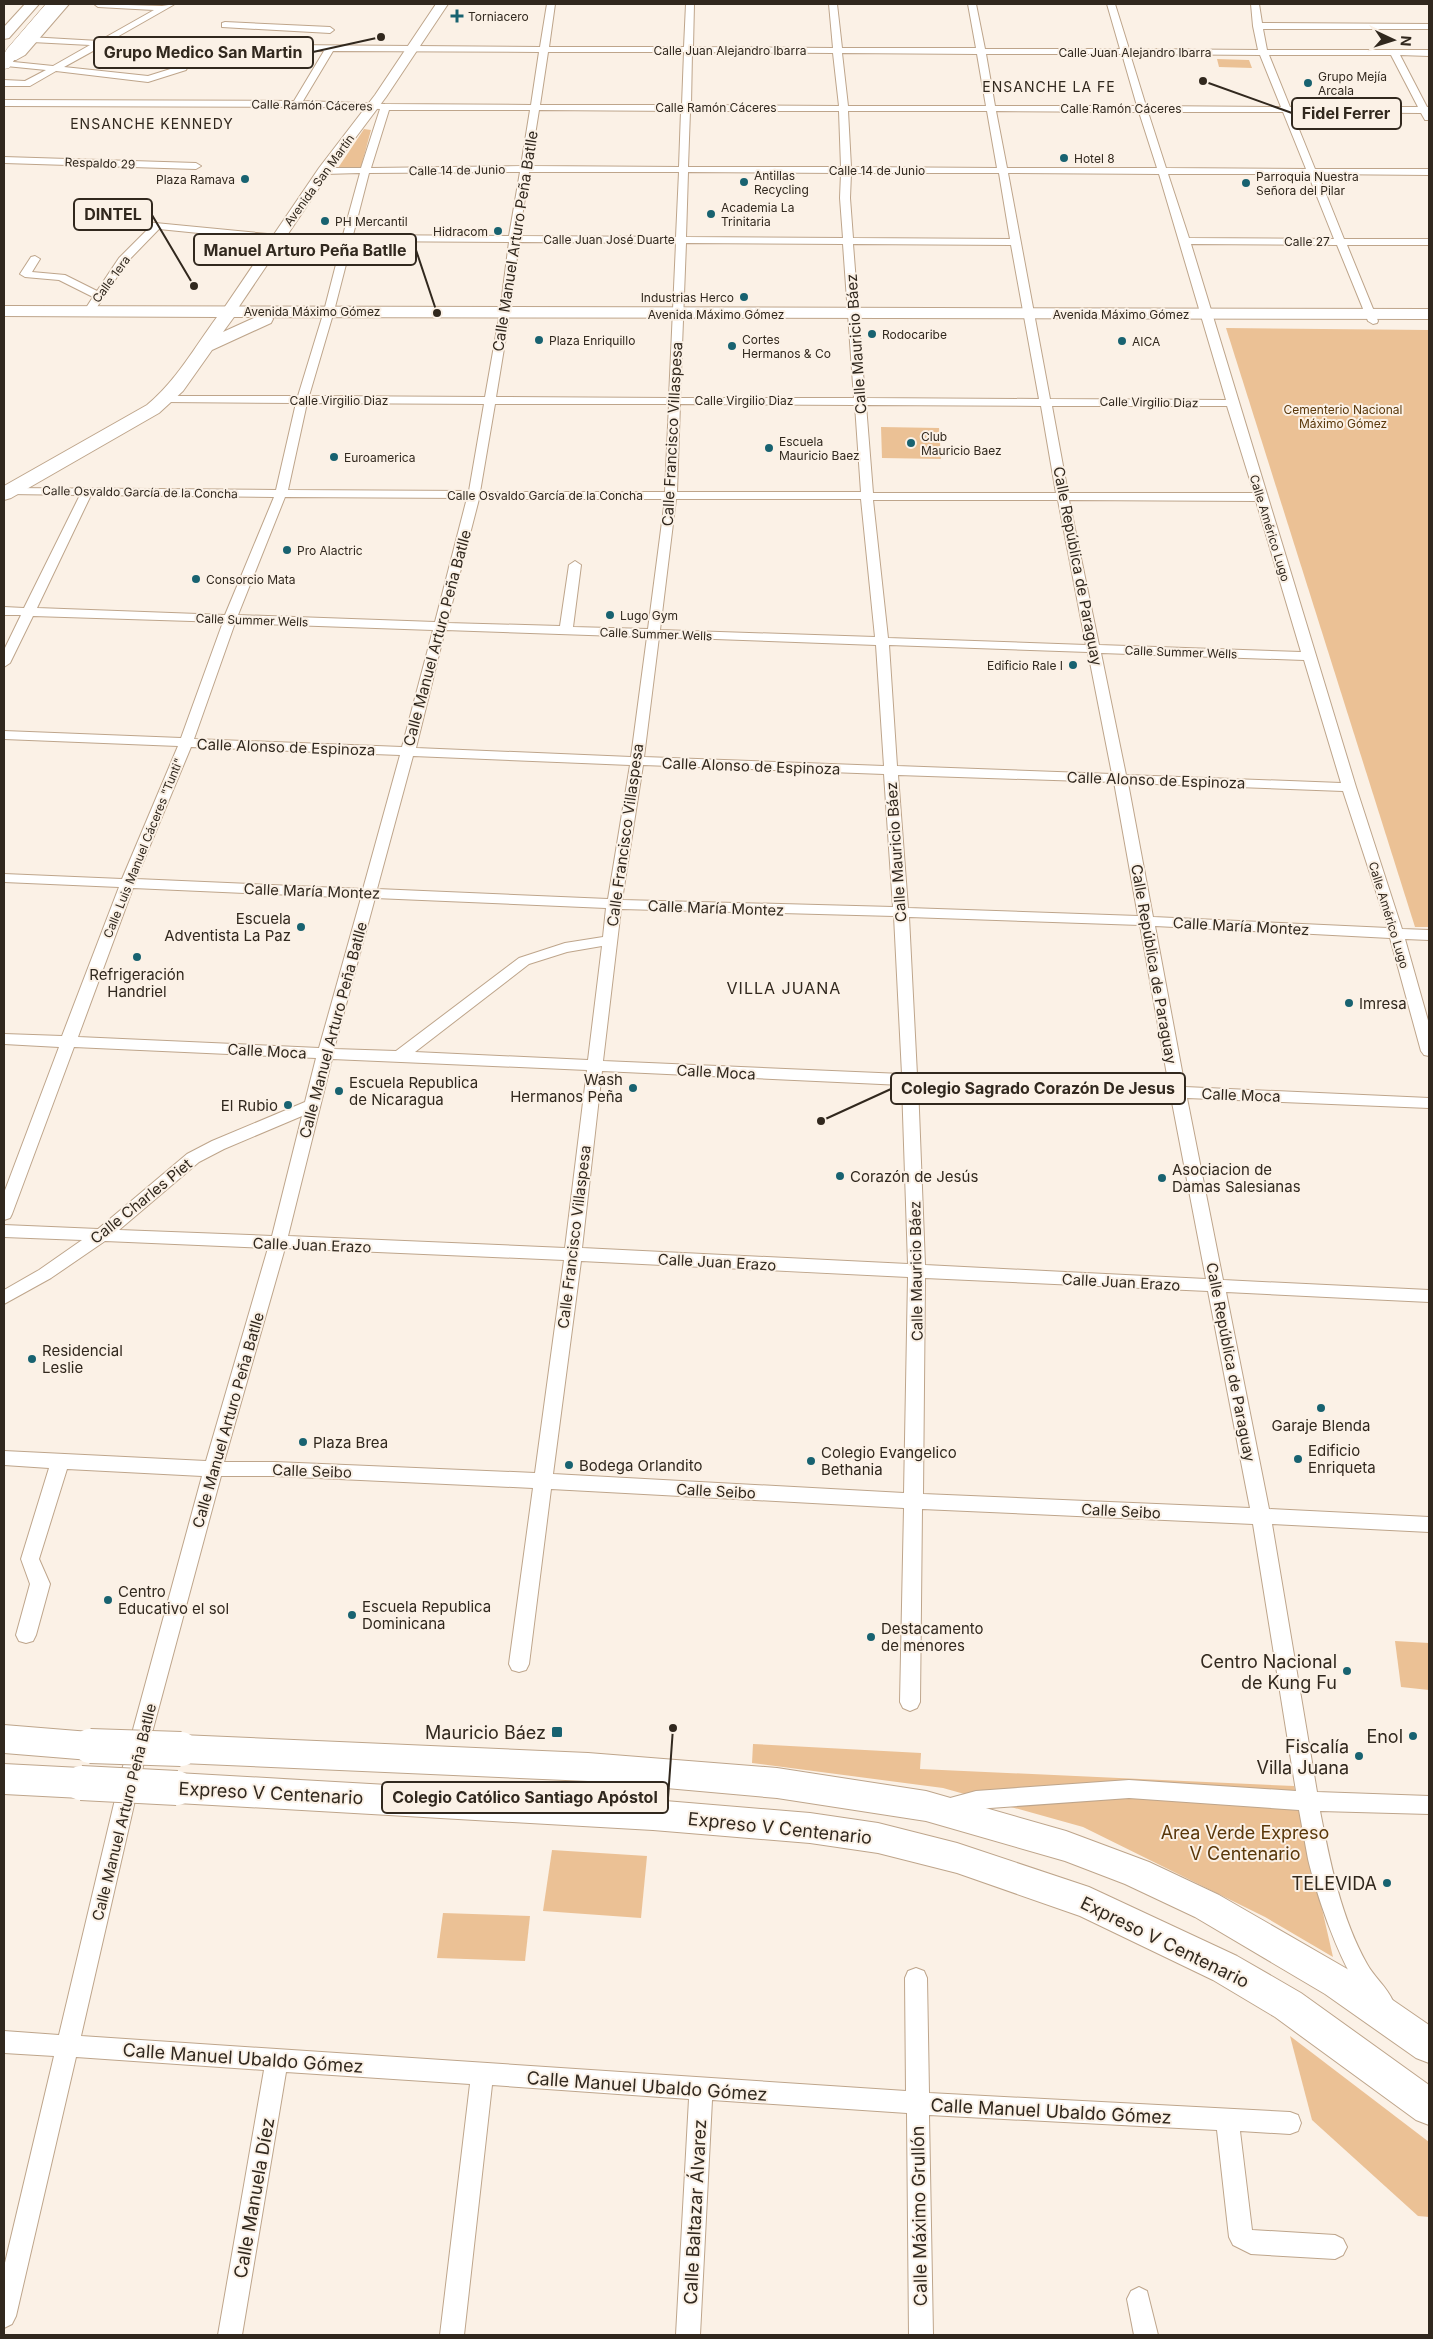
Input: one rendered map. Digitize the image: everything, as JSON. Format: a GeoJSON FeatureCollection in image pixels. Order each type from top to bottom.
{"type":"FeatureCollection","features":[{"type":"Feature","properties":{"kind":"highway"},"geometry":{"type":"LineString","coordinates":[[6,58],[50,4]]}},
{"type":"Feature","properties":{"kind":"main road"},"geometry":{"type":"LineString","coordinates":[[4,35],[32,4]]}},
{"type":"Feature","properties":{"kind":"main road"},"geometry":{"type":"LineString","coordinates":[[6,58],[20,52],[32,39],[50,4]]}},
{"type":"Feature","properties":{"kind":"main road","name":"Avenida San Martín"},"geometry":{"type":"LineString","coordinates":[[7,492],[153,409],[182,384],[226,315],[324,172],[379,106],[412,48],[442,4]]}},
{"type":"Feature","properties":{"kind":"main road","name":"Avenida Máximo Gómez"},"geometry":{"type":"LineString","coordinates":[[4,311],[89,311],[226,315],[265,319],[328,315]]}},
{"type":"Feature","properties":{"kind":"main road","name":"Avenida Máximo Gómez"},"geometry":{"type":"LineString","coordinates":[[1372,318],[1429,314]]}},
{"type":"Feature","properties":{"kind":"main road","name":"Avenida Máximo Gómez"},"geometry":{"type":"LineString","coordinates":[[4,318],[328,315],[1207,317],[1372,318],[1429,321]]}},
{"type":"Feature","properties":{"kind":"main road"},"geometry":{"type":"LineString","coordinates":[[205,348],[265,319]]}},
{"type":"Feature","properties":{"kind":"main road"},"geometry":{"type":"LineString","coordinates":[[4,1740],[90,1746],[598,1768],[777,1783],[940,1809],[1066,1846],[1137,1873],[1206,1906],[1337,1982],[1429,2046]]}},
{"type":"Feature","properties":{"kind":"main road","name":"Expreso V Centenario"},"geometry":{"type":"LineString","coordinates":[[4,1779],[653,1815],[790,1826],[878,1838],[957,1858],[1088,1903],[1225,1968],[1288,2005],[1429,2107]]}},
{"type":"Feature","properties":{"kind":"street"},"geometry":{"type":"LineString","coordinates":[[98,4],[162,8]]}},
{"type":"Feature","properties":{"kind":"street"},"geometry":{"type":"LineString","coordinates":[[4,83],[27,84],[98,43],[172,4]]}},
{"type":"Feature","properties":{"kind":"street","name":"Calle Manuel Arturo Peña Batlle"},"geometry":{"type":"LineString","coordinates":[[4,2316],[132,1770],[213,1469],[278,1244],[325,1054],[408,751],[474,495],[504,316],[514,239],[551,4]]}},
{"type":"Feature","properties":{"kind":"street","name":"Calle Francisco Villaspesa"},"geometry":{"type":"LineString","coordinates":[[519,1664],[542,1481],[574,1254],[614,904],[637,762],[672,496],[690,4]]}},
{"type":"Feature","properties":{"kind":"street","name":"Calle Mauricio Báez"},"geometry":{"type":"LineString","coordinates":[[833,4],[843,107],[847,170],[845,198],[848,240],[868,496],[882,643],[901,912],[910,1081],[918,1272],[910,1702]]}},
{"type":"Feature","properties":{"kind":"street","name":"Calle República de Paraguay"},"geometry":{"type":"LineString","coordinates":[[972,4],[1063,496],[1120,779],[1178,1092],[1261,1518],[1292,1712],[1319,1860],[1338,1921],[1359,1971],[1401,2025]]}},
{"type":"Feature","properties":{"kind":"street","name":"Calle Américo Lugo"},"geometry":{"type":"LineString","coordinates":[[1111,4],[1185,241],[1260,497],[1349,787],[1397,934],[1429,1052]]}},
{"type":"Feature","properties":{"kind":"street"},"geometry":{"type":"LineString","coordinates":[[1255,4],[1257,26],[1263,52],[1372,318]]}},
{"type":"Feature","properties":{"kind":"street"},"geometry":{"type":"LineString","coordinates":[[225,25],[250,37],[330,30]]}},
{"type":"Feature","properties":{"kind":"street"},"geometry":{"type":"LineString","coordinates":[[1257,26],[1429,26]]}},
{"type":"Feature","properties":{"kind":"street","name":"Calle Juan Alejandro lbarra"},"geometry":{"type":"LineString","coordinates":[[32,39],[194,48],[250,37],[330,48],[1429,52]]}},
{"type":"Feature","properties":{"kind":"street"},"geometry":{"type":"LineString","coordinates":[[6,58],[96,74],[148,78],[183,68],[194,48]]}},
{"type":"Feature","properties":{"kind":"street"},"geometry":{"type":"LineString","coordinates":[[297,104],[330,48]]}},
{"type":"Feature","properties":{"kind":"street"},"geometry":{"type":"LineString","coordinates":[[1394,53],[1426,110],[1429,120]]}},
{"type":"Feature","properties":{"kind":"street","name":"Calle Ramón Cáceres"},"geometry":{"type":"LineString","coordinates":[[4,103],[1426,110]]}},
{"type":"Feature","properties":{"kind":"street","name":"Calle Luis Manuel Cáceres \"Tunti\""},"geometry":{"type":"LineString","coordinates":[[4,1214],[127,884],[186,743],[230,619],[281,494],[302,400],[328,315],[379,106]]}},
{"type":"Feature","properties":{"kind":"street","name":"Respaldo 29"},"geometry":{"type":"LineString","coordinates":[[4,160],[196,166]]}},
{"type":"Feature","properties":{"kind":"street","name":"Calle 14 de Junio"},"geometry":{"type":"LineString","coordinates":[[324,172],[526,169],[1429,172]]}},
{"type":"Feature","properties":{"kind":"street","name":"Calle Juan José Duarte"},"geometry":{"type":"LineString","coordinates":[[83,220],[278,238],[1016,242]]}},
{"type":"Feature","properties":{"kind":"street","name":"Calle 1era"},"geometry":{"type":"LineString","coordinates":[[89,311],[123,260],[156,227]]}},
{"type":"Feature","properties":{"kind":"street","name":"Calle 27"},"geometry":{"type":"LineString","coordinates":[[1185,241],[1429,242]]}},
{"type":"Feature","properties":{"kind":"street"},"geometry":{"type":"LineString","coordinates":[[35,259],[24,273],[26,275],[61,277],[98,296]]}},
{"type":"Feature","properties":{"kind":"street"},"geometry":{"type":"LineString","coordinates":[[61,277],[68,266]]}},
{"type":"Feature","properties":{"kind":"street","name":"Calle Virgilio Diaz"},"geometry":{"type":"LineString","coordinates":[[166,399],[861,400],[1232,403]]}},
{"type":"Feature","properties":{"kind":"street","name":"Calle Osvaldo García de la Concha"},"geometry":{"type":"LineString","coordinates":[[7,492],[1260,497]]}},
{"type":"Feature","properties":{"kind":"street"},"geometry":{"type":"LineString","coordinates":[[4,663],[87,492]]}},
{"type":"Feature","properties":{"kind":"street"},"geometry":{"type":"LineString","coordinates":[[566,631],[575,565]]}},
{"type":"Feature","properties":{"kind":"street","name":"Calle Summer Wells"},"geometry":{"type":"LineString","coordinates":[[4,611],[882,643],[1309,656]]}},
{"type":"Feature","properties":{"kind":"street","name":"Calle Alonso de Espinoza"},"geometry":{"type":"LineString","coordinates":[[4,735],[637,762],[1349,787]]}},
{"type":"Feature","properties":{"kind":"street","name":"Calle María Montez"},"geometry":{"type":"LineString","coordinates":[[4,878],[817,912],[901,912],[1146,921],[1429,935]]}},
{"type":"Feature","properties":{"kind":"street"},"geometry":{"type":"LineString","coordinates":[[399,1058],[524,961],[565,948],[610,940]]}},
{"type":"Feature","properties":{"kind":"street","name":"Calle Moca"},"geometry":{"type":"LineString","coordinates":[[4,1040],[1429,1103]]}},
{"type":"Feature","properties":{"kind":"street","name":"Calle Charles Piet"},"geometry":{"type":"LineString","coordinates":[[4,1298],[45,1274],[100,1236],[193,1158],[313,1105]]}},
{"type":"Feature","properties":{"kind":"street","name":"Calle Juan Erazo"},"geometry":{"type":"LineString","coordinates":[[4,1231],[278,1244],[574,1254],[1429,1296]]}},
{"type":"Feature","properties":{"kind":"street","name":"Calle Seibo"},"geometry":{"type":"LineString","coordinates":[[4,1458],[213,1469],[275,1469],[542,1481],[1261,1518],[1429,1524]]}},
{"type":"Feature","properties":{"kind":"street"},"geometry":{"type":"LineString","coordinates":[[26,1635],[40,1584],[30,1560],[60,1461]]}},
{"type":"Feature","properties":{"kind":"street"},"geometry":{"type":"LineString","coordinates":[[940,1809],[976,1800],[1129,1789],[1308,1801],[1429,1805]]}},
{"type":"Feature","properties":{"kind":"street","name":"Calle Máximo Grullón"},"geometry":{"type":"LineString","coordinates":[[916,1978],[922,2335]]}},
{"type":"Feature","properties":{"kind":"street","name":"Calle Manuel Ubaldo Gómez"},"geometry":{"type":"LineString","coordinates":[[4,2042],[917,2104],[1290,2124]]}},
{"type":"Feature","properties":{"kind":"street","name":"Calle Manuela Díez"},"geometry":{"type":"LineString","coordinates":[[230,2335],[277,2060]]}},
{"type":"Feature","properties":{"kind":"street"},"geometry":{"type":"LineString","coordinates":[[452,2335],[482,2075]]}},
{"type":"Feature","properties":{"kind":"street","name":"Calle Baltazar Álvarez"},"geometry":{"type":"LineString","coordinates":[[688,2335],[701,2089]]}},
{"type":"Feature","properties":{"kind":"street"},"geometry":{"type":"LineString","coordinates":[[1227,2120],[1241,2236],[1251,2242],[1335,2247]]}},
{"type":"Feature","properties":{"kind":"street"},"geometry":{"type":"LineString","coordinates":[[1139,2299],[1146,2335]]}},
{"type":"Feature","properties":{"kind":"green space"},"geometry":{"type":"Polygon","coordinates":[[[1217,59],[1249,60],[1252,68],[1219,67],[1217,59]]]}},
{"type":"Feature","properties":{"kind":"green space"},"geometry":{"type":"Polygon","coordinates":[[[364,129],[371,130],[361,167],[357,170],[338,168],[364,129]]]}},
{"type":"Feature","properties":{"kind":"green space","name":"Cementerio Nacional Máximo Gómez"},"geometry":{"type":"Polygon","coordinates":[[[1226,328],[1429,330],[1429,927],[1415,927],[1226,328]]]}},
{"type":"Feature","properties":{"kind":"green space","name":"Club Mauricio Baez"},"geometry":{"type":"Polygon","coordinates":[[[881,427],[939,428],[941,459],[882,458],[881,427]]]}},
{"type":"Feature","properties":{"kind":"green space"},"geometry":{"type":"Polygon","coordinates":[[[1395,1641],[1429,1643],[1429,1690],[1401,1687],[1395,1641]]]}},
{"type":"Feature","properties":{"kind":"green space","name":"Area Verde Expreso V Centenario"},"geometry":{"type":"Polygon","coordinates":[[[753,1744],[921,1753],[920,1769],[1294,1786],[1333,1957],[1265,1917],[1083,1827],[943,1788],[752,1763],[753,1744]]]}},
{"type":"Feature","properties":{"kind":"green space"},"geometry":{"type":"Polygon","coordinates":[[[552,1850],[647,1856],[641,1918],[543,1911],[552,1850]]]}},
{"type":"Feature","properties":{"kind":"green space"},"geometry":{"type":"Polygon","coordinates":[[[443,1913],[530,1916],[525,1961],[437,1958],[443,1913]]]}},
{"type":"Feature","properties":{"kind":"green space"},"geometry":{"type":"Polygon","coordinates":[[[1290,2036],[1429,2142],[1429,2217],[1418,2216],[1312,2120],[1290,2036]]]}},
{"type":"Feature","properties":{"kind":"place","name":"Torniacero"},"geometry":{"type":"Point","coordinates":[457,16]}},
{"type":"Feature","properties":{"kind":"place","name":"Grupo Medico San Martin"},"geometry":{"type":"Point","coordinates":[381,37]}},
{"type":"Feature","properties":{"kind":"place","name":"Fidel Ferrer"},"geometry":{"type":"Point","coordinates":[1203,81]}},
{"type":"Feature","properties":{"kind":"place","name":"Grupo Mejía Arcala"},"geometry":{"type":"Point","coordinates":[1308,83]}},
{"type":"Feature","properties":{"kind":"place","name":"Hotel 8"},"geometry":{"type":"Point","coordinates":[1064,158]}},
{"type":"Feature","properties":{"kind":"place","name":"Plaza Ramava"},"geometry":{"type":"Point","coordinates":[245,179]}},
{"type":"Feature","properties":{"kind":"place","name":"Antillas Recycling"},"geometry":{"type":"Point","coordinates":[744,182]}},
{"type":"Feature","properties":{"kind":"place","name":"Parroquia Nuestra Señora del Pilar"},"geometry":{"type":"Point","coordinates":[1246,183]}},
{"type":"Feature","properties":{"kind":"place","name":"Academia La Trinitaria"},"geometry":{"type":"Point","coordinates":[711,214]}},
{"type":"Feature","properties":{"kind":"place","name":"PH Mercantil"},"geometry":{"type":"Point","coordinates":[325,221]}},
{"type":"Feature","properties":{"kind":"place","name":"Hidracom"},"geometry":{"type":"Point","coordinates":[498,231]}},
{"type":"Feature","properties":{"kind":"place","name":"DINTEL"},"geometry":{"type":"Point","coordinates":[194,286]}},
{"type":"Feature","properties":{"kind":"place","name":"Industrias Herco"},"geometry":{"type":"Point","coordinates":[744,297]}},
{"type":"Feature","properties":{"kind":"place","name":"Manuel Arturo Peña Batlle"},"geometry":{"type":"Point","coordinates":[437,313]}},
{"type":"Feature","properties":{"kind":"place","name":"Rodocaribe"},"geometry":{"type":"Point","coordinates":[872,334]}},
{"type":"Feature","properties":{"kind":"place","name":"Plaza Enriquillo"},"geometry":{"type":"Point","coordinates":[539,340]}},
{"type":"Feature","properties":{"kind":"place","name":"AICA"},"geometry":{"type":"Point","coordinates":[1122,341]}},
{"type":"Feature","properties":{"kind":"place","name":"Cortes Hermanos & Co"},"geometry":{"type":"Point","coordinates":[732,346]}},
{"type":"Feature","properties":{"kind":"place","name":"Club Mauricio Baez"},"geometry":{"type":"Point","coordinates":[911,443]}},
{"type":"Feature","properties":{"kind":"place","name":"Escuela Mauricio Baez"},"geometry":{"type":"Point","coordinates":[769,448]}},
{"type":"Feature","properties":{"kind":"place","name":"Euroamerica"},"geometry":{"type":"Point","coordinates":[334,457]}},
{"type":"Feature","properties":{"kind":"place","name":"Pro Alactric"},"geometry":{"type":"Point","coordinates":[287,550]}},
{"type":"Feature","properties":{"kind":"place","name":"Consorcio Mata"},"geometry":{"type":"Point","coordinates":[196,579]}},
{"type":"Feature","properties":{"kind":"place","name":"Lugo Gym"},"geometry":{"type":"Point","coordinates":[610,615]}},
{"type":"Feature","properties":{"kind":"place","name":"Edificio Rale I"},"geometry":{"type":"Point","coordinates":[1073,665]}},
{"type":"Feature","properties":{"kind":"place","name":"Escuela Adventista La Paz"},"geometry":{"type":"Point","coordinates":[301,927]}},
{"type":"Feature","properties":{"kind":"place","name":"Refrigeración Handriel"},"geometry":{"type":"Point","coordinates":[137,957]}},
{"type":"Feature","properties":{"kind":"place","name":"Imresa"},"geometry":{"type":"Point","coordinates":[1349,1003]}},
{"type":"Feature","properties":{"kind":"place","name":"Wash Hermanos Peña"},"geometry":{"type":"Point","coordinates":[633,1088]}},
{"type":"Feature","properties":{"kind":"place","name":"Escuela Republica de Nicaragua"},"geometry":{"type":"Point","coordinates":[339,1091]}},
{"type":"Feature","properties":{"kind":"place","name":"El Rubio"},"geometry":{"type":"Point","coordinates":[288,1105]}},
{"type":"Feature","properties":{"kind":"place","name":"Colegio Sagrado Corazón De Jesus"},"geometry":{"type":"Point","coordinates":[821,1121]}},
{"type":"Feature","properties":{"kind":"place","name":"Corazón de Jesús"},"geometry":{"type":"Point","coordinates":[840,1176]}},
{"type":"Feature","properties":{"kind":"place","name":"Asociacion de Damas Salesianas"},"geometry":{"type":"Point","coordinates":[1162,1178]}},
{"type":"Feature","properties":{"kind":"place","name":"Residencial Leslie"},"geometry":{"type":"Point","coordinates":[32,1359]}},
{"type":"Feature","properties":{"kind":"place","name":"Garaje Blenda"},"geometry":{"type":"Point","coordinates":[1321,1408]}},
{"type":"Feature","properties":{"kind":"place","name":"Plaza Brea"},"geometry":{"type":"Point","coordinates":[303,1442]}},
{"type":"Feature","properties":{"kind":"place","name":"Edificio Enriqueta"},"geometry":{"type":"Point","coordinates":[1298,1459]}},
{"type":"Feature","properties":{"kind":"place","name":"Colegio Evangelico Bethania"},"geometry":{"type":"Point","coordinates":[811,1461]}},
{"type":"Feature","properties":{"kind":"place","name":"Bodega Orlandito"},"geometry":{"type":"Point","coordinates":[569,1465]}},
{"type":"Feature","properties":{"kind":"place","name":"Centro Educativo el sol"},"geometry":{"type":"Point","coordinates":[108,1600]}},
{"type":"Feature","properties":{"kind":"place","name":"Escuela Republica Dominicana"},"geometry":{"type":"Point","coordinates":[352,1615]}},
{"type":"Feature","properties":{"kind":"place","name":"Destacamento de menores"},"geometry":{"type":"Point","coordinates":[871,1637]}},
{"type":"Feature","properties":{"kind":"place","name":"Centro Nacional de Kung Fu"},"geometry":{"type":"Point","coordinates":[1347,1671]}},
{"type":"Feature","properties":{"kind":"place","name":"Colegio Católico Santiago Apóstol"},"geometry":{"type":"Point","coordinates":[673,1728]}},
{"type":"Feature","properties":{"kind":"place","name":"Mauricio Báez"},"geometry":{"type":"Point","coordinates":[557,1732]}},
{"type":"Feature","properties":{"kind":"place","name":"Enol"},"geometry":{"type":"Point","coordinates":[1413,1736]}},
{"type":"Feature","properties":{"kind":"place","name":"Fiscalía Villa Juana"},"geometry":{"type":"Point","coordinates":[1359,1756]}},
{"type":"Feature","properties":{"kind":"place","name":"TELEVIDA"},"geometry":{"type":"Point","coordinates":[1387,1883]}},
{"type":"Feature","properties":{"kind":"district","name":"ENSANCHE LA FE"},"geometry":{"type":"Point","coordinates":[1049,86]}},
{"type":"Feature","properties":{"kind":"district","name":"ENSANCHE KENNEDY"},"geometry":{"type":"Point","coordinates":[152,123]}},
{"type":"Feature","properties":{"kind":"district","name":"VILLA JUANA"},"geometry":{"type":"Point","coordinates":[784,988]}}]}
